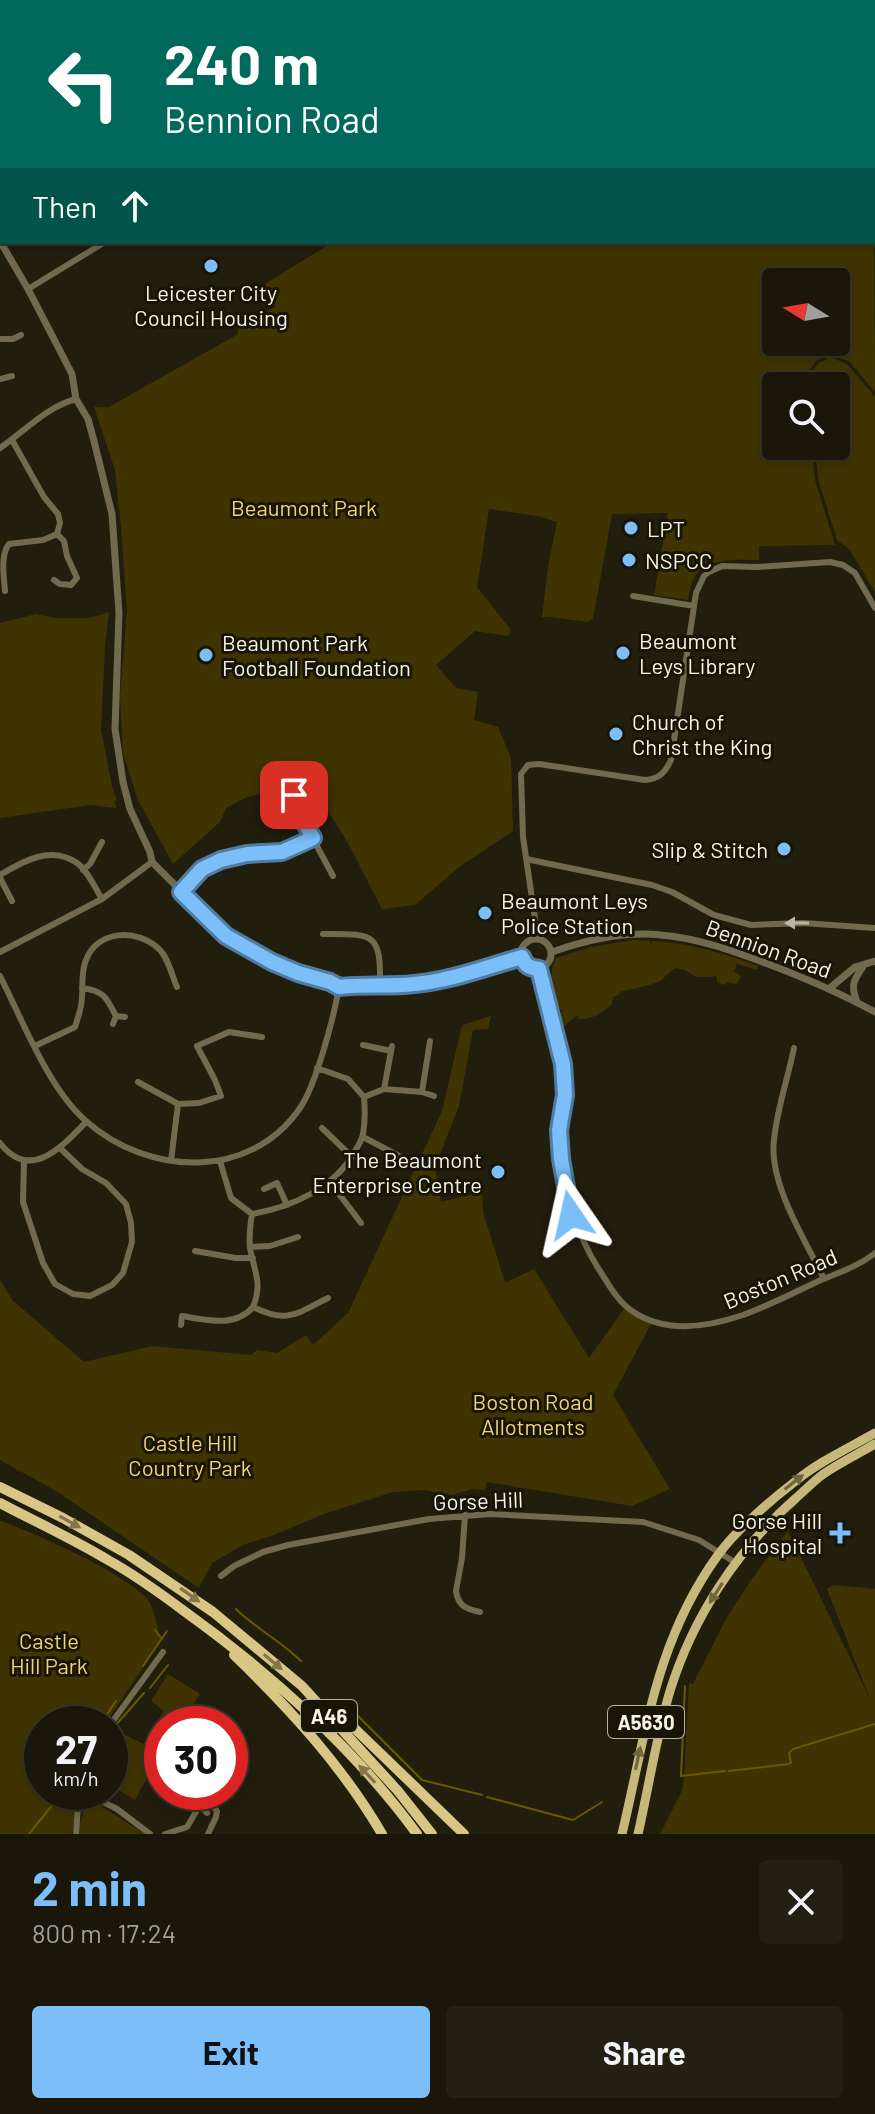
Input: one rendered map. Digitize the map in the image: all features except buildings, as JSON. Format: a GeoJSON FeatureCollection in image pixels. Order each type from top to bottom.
{"type":"FeatureCollection","features":[{"type":"Feature","properties":{"kind":"highway","name":"A46"},"geometry":{"type":"LineString","coordinates":[[0,1487],[129,1555],[213,1612],[352,1726],[464,1834]]}},
{"type":"Feature","properties":{"kind":"highway","name":"A46"},"geometry":{"type":"LineString","coordinates":[[0,1503],[110,1560],[241,1652],[284,1690],[372,1780],[417,1834]]}},
{"type":"Feature","properties":{"kind":"highway","name":"A46"},"geometry":{"type":"LineString","coordinates":[[201,1623],[302,1726],[344,1777],[382,1834]]}},
{"type":"Feature","properties":{"kind":"highway","name":"A46"},"geometry":{"type":"LineString","coordinates":[[302,1686],[398,1791],[432,1834]]}},
{"type":"Feature","properties":{"kind":"main road","name":"A5630"},"geometry":{"type":"LineString","coordinates":[[622,1834],[646,1720],[665,1655],[682,1614],[719,1552],[764,1507],[800,1477],[875,1433]]}},
{"type":"Feature","properties":{"kind":"main road","name":"A5630"},"geometry":{"type":"LineString","coordinates":[[638,1834],[651,1766],[675,1678],[691,1637],[712,1598],[770,1521],[822,1475],[875,1444]]}},
{"type":"Feature","properties":{"kind":"street"},"geometry":{"type":"LineString","coordinates":[[2,244],[72,374],[76,399],[88,419],[112,514],[119,613],[115,729],[126,795],[152,862],[226,936],[272,962],[339,987],[438,981],[522,957]]}},
{"type":"Feature","properties":{"kind":"street"},"geometry":{"type":"LineString","coordinates":[[28,289],[102,244]]}},
{"type":"Feature","properties":{"kind":"street"},"geometry":{"type":"LineString","coordinates":[[0,339],[13,339],[21,335]]}},
{"type":"Feature","properties":{"kind":"street"},"geometry":{"type":"LineString","coordinates":[[0,379],[12,376]]}},
{"type":"Feature","properties":{"kind":"street"},"geometry":{"type":"LineString","coordinates":[[0,448],[44,415],[66,401],[76,399]]}},
{"type":"Feature","properties":{"kind":"street"},"geometry":{"type":"LineString","coordinates":[[5,591],[3,554],[6,546],[51,538],[57,534],[60,523],[58,514],[44,497],[12,440]]}},
{"type":"Feature","properties":{"kind":"street"},"geometry":{"type":"LineString","coordinates":[[54,580],[71,585],[77,578],[64,541],[57,534]]}},
{"type":"Feature","properties":{"kind":"street"},"geometry":{"type":"LineString","coordinates":[[538,939],[523,835],[521,774],[528,765],[539,764],[645,780],[658,778],[664,773],[671,760],[694,606],[698,586],[704,576],[722,566],[830,562],[843,565],[855,573],[875,608]]}},
{"type":"Feature","properties":{"kind":"street"},"geometry":{"type":"LineString","coordinates":[[633,596],[694,606]]}},
{"type":"Feature","properties":{"kind":"street"},"geometry":{"type":"LineString","coordinates":[[308,790],[293,793],[303,820],[333,876]]}},
{"type":"Feature","properties":{"kind":"street"},"geometry":{"type":"LineString","coordinates":[[181,892],[202,869],[221,860],[247,854],[282,852],[313,838]]}},
{"type":"Feature","properties":{"kind":"street"},"geometry":{"type":"LineString","coordinates":[[83,870],[90,864],[102,842]]}},
{"type":"Feature","properties":{"kind":"street"},"geometry":{"type":"LineString","coordinates":[[12,901],[0,876],[27,859],[50,854],[78,864],[102,899]]}},
{"type":"Feature","properties":{"kind":"street"},"geometry":{"type":"LineString","coordinates":[[526,859],[652,885],[672,892],[714,915],[745,924],[803,923],[875,928]]}},
{"type":"Feature","properties":{"kind":"street"},"geometry":{"type":"LineString","coordinates":[[0,952],[102,899],[152,862]]}},
{"type":"Feature","properties":{"kind":"street"},"geometry":{"type":"LineString","coordinates":[[323,934],[360,935],[374,941],[378,946],[380,986]]}},
{"type":"Feature","properties":{"kind":"street","name":"Bennion Road"},"geometry":{"type":"LineString","coordinates":[[552,952],[580,942],[630,934],[659,934],[715,945],[830,988],[875,1012]]}},
{"type":"Feature","properties":{"kind":"street"},"geometry":{"type":"LineString","coordinates":[[35,1046],[75,1027],[82,1000],[86,958],[94,947],[107,938],[137,935],[161,950],[177,987]]}},
{"type":"Feature","properties":{"kind":"street"},"geometry":{"type":"LineString","coordinates":[[538,939],[547,943],[552,952],[547,965],[539,969],[526,965],[522,957],[525,944],[538,939]]}},
{"type":"Feature","properties":{"kind":"street"},"geometry":{"type":"LineString","coordinates":[[830,988],[855,967],[875,961]]}},
{"type":"Feature","properties":{"kind":"street"},"geometry":{"type":"LineString","coordinates":[[857,1002],[852,989],[855,978],[865,964]]}},
{"type":"Feature","properties":{"kind":"street","name":"Boston Road"},"geometry":{"type":"LineString","coordinates":[[539,969],[563,1064],[565,1095],[559,1130],[560,1149],[571,1215],[584,1246],[630,1311],[654,1321],[697,1327],[716,1324],[763,1308],[867,1260],[875,1253]]}},
{"type":"Feature","properties":{"kind":"street"},"geometry":{"type":"LineString","coordinates":[[0,976],[57,1088],[86,1122],[120,1145],[146,1155],[193,1164],[220,1161],[256,1148],[281,1131],[301,1108],[317,1068],[339,987]]}},
{"type":"Feature","properties":{"kind":"street"},"geometry":{"type":"LineString","coordinates":[[82,988],[95,990],[106,997],[116,1016],[113,1024]]}},
{"type":"Feature","properties":{"kind":"street"},"geometry":{"type":"LineString","coordinates":[[116,1016],[125,1017]]}},
{"type":"Feature","properties":{"kind":"street"},"geometry":{"type":"LineString","coordinates":[[186,1043],[197,1046],[229,1032],[262,1037]]}},
{"type":"Feature","properties":{"kind":"street"},"geometry":{"type":"LineString","coordinates":[[422,1092],[430,1041]]}},
{"type":"Feature","properties":{"kind":"street"},"geometry":{"type":"LineString","coordinates":[[363,1045],[391,1048],[384,1089]]}},
{"type":"Feature","properties":{"kind":"street"},"geometry":{"type":"LineString","coordinates":[[138,1082],[178,1104],[199,1103],[221,1096],[197,1046]]}},
{"type":"Feature","properties":{"kind":"street"},"geometry":{"type":"LineString","coordinates":[[794,1048],[773,1142],[775,1168],[781,1190],[824,1279]]}},
{"type":"Feature","properties":{"kind":"street"},"geometry":{"type":"LineString","coordinates":[[220,1161],[231,1198],[252,1214],[287,1205],[330,1182],[352,1157],[363,1137],[364,1097],[348,1079],[317,1068]]}},
{"type":"Feature","properties":{"kind":"street"},"geometry":{"type":"LineString","coordinates":[[364,1097],[384,1089],[434,1096]]}},
{"type":"Feature","properties":{"kind":"street"},"geometry":{"type":"LineString","coordinates":[[171,1161],[178,1104]]}},
{"type":"Feature","properties":{"kind":"street"},"geometry":{"type":"LineString","coordinates":[[0,1143],[9,1154],[24,1161],[43,1157],[61,1149],[86,1122]]}},
{"type":"Feature","properties":{"kind":"street"},"geometry":{"type":"LineString","coordinates":[[322,1128],[352,1157]]}},
{"type":"Feature","properties":{"kind":"street"},"geometry":{"type":"LineString","coordinates":[[363,1137],[401,1157]]}},
{"type":"Feature","properties":{"kind":"street"},"geometry":{"type":"LineString","coordinates":[[24,1161],[23,1202],[43,1263],[55,1284],[73,1294],[90,1296],[112,1285],[123,1273],[132,1242],[131,1223],[126,1204],[106,1183],[82,1169],[61,1149]]}},
{"type":"Feature","properties":{"kind":"street"},"geometry":{"type":"LineString","coordinates":[[330,1182],[361,1223]]}},
{"type":"Feature","properties":{"kind":"street"},"geometry":{"type":"LineString","coordinates":[[264,1189],[277,1183],[287,1205]]}},
{"type":"Feature","properties":{"kind":"street"},"geometry":{"type":"LineString","coordinates":[[181,1325],[182,1316],[224,1322],[240,1318],[253,1307],[259,1284],[250,1247],[252,1214]]}},
{"type":"Feature","properties":{"kind":"street"},"geometry":{"type":"LineString","coordinates":[[250,1247],[270,1246],[298,1237]]}},
{"type":"Feature","properties":{"kind":"street"},"geometry":{"type":"LineString","coordinates":[[195,1251],[253,1258]]}},
{"type":"Feature","properties":{"kind":"street"},"geometry":{"type":"LineString","coordinates":[[253,1307],[275,1317],[289,1316],[328,1298]]}},
{"type":"Feature","properties":{"kind":"street","name":"Gorse Hill"},"geometry":{"type":"LineString","coordinates":[[221,1576],[263,1552],[288,1545],[372,1528],[490,1514],[643,1522],[699,1540],[736,1563]]}},
{"type":"Feature","properties":{"kind":"street"},"geometry":{"type":"LineString","coordinates":[[465,1515],[456,1596],[462,1606],[480,1612]]}},
{"type":"Feature","properties":{"kind":"street"},"geometry":{"type":"LineString","coordinates":[[124,1706],[163,1652]]}},
{"type":"Feature","properties":{"kind":"street"},"geometry":{"type":"LineString","coordinates":[[76,1834],[79,1810]]}},
{"type":"Feature","properties":{"kind":"street"},"geometry":{"type":"LineString","coordinates":[[118,1810],[150,1834]]}},
{"type":"Feature","properties":{"kind":"street"},"geometry":{"type":"LineString","coordinates":[[165,1834],[184,1829],[197,1810]]}},
{"type":"Feature","properties":{"kind":"street"},"geometry":{"type":"LineString","coordinates":[[208,1834],[217,1811],[226,1811]]}},
{"type":"Feature","properties":{"kind":"green space","name":"Beaumont Park"},"geometry":{"type":"Polygon","coordinates":[[[330,244],[874,244],[875,392],[849,361],[833,356],[850,356],[850,268],[762,268],[762,356],[827,356],[817,360],[808,372],[762,372],[762,460],[813,460],[815,480],[835,545],[759,546],[759,560],[713,563],[698,572],[688,600],[654,595],[668,513],[612,514],[593,619],[588,622],[542,617],[557,522],[489,509],[477,587],[511,630],[508,636],[475,631],[436,665],[456,688],[478,692],[474,720],[498,727],[511,758],[513,831],[459,867],[415,905],[382,909],[349,845],[311,782],[247,797],[226,808],[220,822],[173,864],[138,800],[123,753],[120,696],[127,612],[121,528],[115,470],[94,407],[109,407],[238,334],[238,328],[275,307],[265,284],[330,244]]]}},
{"type":"Feature","properties":{"kind":"green space"},"geometry":{"type":"Polygon","coordinates":[[[830,357],[847,364],[875,397],[875,592],[849,549],[837,540],[818,479],[816,460],[850,460],[850,372],[811,372],[830,357]]]}},
{"type":"Feature","properties":{"kind":"green space"},"geometry":{"type":"Polygon","coordinates":[[[109,612],[101,730],[116,808],[90,805],[0,818],[0,623],[36,614],[55,618],[90,618],[109,612]]]}},
{"type":"Feature","properties":{"kind":"green space"},"geometry":{"type":"Polygon","coordinates":[[[633,940],[650,941],[651,946],[652,941],[692,946],[758,966],[757,970],[735,963],[737,966],[733,971],[741,976],[737,984],[728,982],[723,985],[717,982],[717,977],[696,977],[675,968],[658,982],[621,991],[613,997],[612,1004],[594,1017],[579,1019],[577,1015],[562,1028],[558,1014],[564,1010],[557,1009],[551,984],[556,958],[592,947],[633,940]]]}},
{"type":"Feature","properties":{"kind":"green space","name":"Castle Hill Country Park"},"geometry":{"type":"Polygon","coordinates":[[[491,1016],[488,1029],[473,1030],[459,1106],[435,1167],[441,1202],[482,1192],[483,1212],[505,1283],[534,1269],[589,1358],[624,1309],[651,1324],[613,1395],[670,1489],[632,1506],[487,1482],[485,1490],[472,1489],[452,1495],[425,1490],[393,1492],[243,1545],[212,1563],[199,1588],[56,1491],[0,1460],[0,1279],[12,1300],[84,1362],[152,1346],[251,1355],[257,1350],[277,1353],[306,1335],[313,1345],[348,1313],[442,1111],[462,1025],[491,1016]]]}},
{"type":"Feature","properties":{"kind":"green space","name":"Castle Hill Park"},"geometry":{"type":"Polygon","coordinates":[[[0,1521],[78,1555],[138,1590],[150,1604],[161,1641],[117,1706],[24,1706],[24,1810],[75,1810],[72,1834],[0,1834],[0,1521]]]}},
{"type":"Feature","properties":{"kind":"green space"},"geometry":{"type":"Polygon","coordinates":[[[788,1531],[870,1699],[827,1589],[834,1585],[875,1589],[875,1834],[660,1834],[682,1791],[689,1683],[693,1684],[727,1617],[751,1580],[788,1531]]]}},
{"type":"Feature","properties":{"kind":"green space"},"geometry":{"type":"Polygon","coordinates":[[[168,1674],[200,1694],[192,1706],[158,1706],[151,1701],[168,1674]]]}},
{"type":"Feature","properties":{"kind":"green space"},"geometry":{"type":"Polygon","coordinates":[[[128,1736],[144,1744],[144,1784],[135,1800],[128,1796],[128,1736]]]}},
{"type":"Feature","properties":{"kind":"green space"},"geometry":{"type":"Polygon","coordinates":[[[83,1810],[107,1810],[145,1834],[78,1834],[83,1810]]]}},
{"type":"Feature","properties":{"kind":"waterway"},"geometry":{"type":"LineString","coordinates":[[236,1609],[301,1661]]}},
{"type":"Feature","properties":{"kind":"waterway"},"geometry":{"type":"LineString","coordinates":[[155,1630],[162,1639]]}},
{"type":"Feature","properties":{"kind":"waterway"},"geometry":{"type":"LineString","coordinates":[[143,1666],[167,1631]]}},
{"type":"Feature","properties":{"kind":"waterway"},"geometry":{"type":"LineString","coordinates":[[150,1688],[168,1665]]}},
{"type":"Feature","properties":{"kind":"waterway"},"geometry":{"type":"LineString","coordinates":[[685,1686],[681,1776],[725,1771]]}},
{"type":"Feature","properties":{"kind":"waterway"},"geometry":{"type":"LineString","coordinates":[[128,1711],[144,1693]]}},
{"type":"Feature","properties":{"kind":"waterway"},"geometry":{"type":"LineString","coordinates":[[113,1706],[116,1701]]}},
{"type":"Feature","properties":{"kind":"waterway"},"geometry":{"type":"LineString","coordinates":[[356,1714],[422,1780],[482,1795]]}},
{"type":"Feature","properties":{"kind":"waterway"},"geometry":{"type":"LineString","coordinates":[[729,1771],[789,1764],[789,1753],[793,1749],[875,1724]]}},
{"type":"Feature","properties":{"kind":"waterway"},"geometry":{"type":"LineString","coordinates":[[487,1797],[573,1820],[602,1802]]}},
{"type":"Feature","properties":{"kind":"waterway"},"geometry":{"type":"LineString","coordinates":[[29,1834],[48,1810]]}},
{"type":"Feature","properties":{"kind":"place","name":"Leicester City Council Housing"},"geometry":{"type":"Point","coordinates":[211,266]}},
{"type":"Feature","properties":{"kind":"place","name":"LPT"},"geometry":{"type":"Point","coordinates":[631,528]}},
{"type":"Feature","properties":{"kind":"place","name":"NSPCC"},"geometry":{"type":"Point","coordinates":[629,560]}},
{"type":"Feature","properties":{"kind":"place","name":"Beaumont Leys Library"},"geometry":{"type":"Point","coordinates":[623,653]}},
{"type":"Feature","properties":{"kind":"place","name":"Beaumont Park Football Foundation"},"geometry":{"type":"Point","coordinates":[206,655]}},
{"type":"Feature","properties":{"kind":"place","name":"Church of Christ the King"},"geometry":{"type":"Point","coordinates":[616,734]}},
{"type":"Feature","properties":{"kind":"place","name":"Slip & Stitch"},"geometry":{"type":"Point","coordinates":[784,849]}},
{"type":"Feature","properties":{"kind":"place","name":"Beaumont Leys Police Station"},"geometry":{"type":"Point","coordinates":[485,913]}},
{"type":"Feature","properties":{"kind":"place","name":"The Beaumont Enterprise Centre"},"geometry":{"type":"Point","coordinates":[498,1172]}},
{"type":"Feature","properties":{"kind":"place","name":"Gorse Hill Hospital"},"geometry":{"type":"Point","coordinates":[840,1533]}},
{"type":"Feature","properties":{"kind":"route"},"geometry":{"type":"LineString","coordinates":[[294,795],[313,838],[282,852],[247,854],[212,863],[202,869],[181,892],[226,936],[272,962],[339,987],[438,981],[522,957],[526,965],[539,969],[563,1064],[565,1095],[559,1130],[571,1215]]}},
{"type":"Feature","properties":{"kind":"park label","name":"Boston Road Allotments"},"geometry":{"type":"Point","coordinates":[533,1414]}}]}
